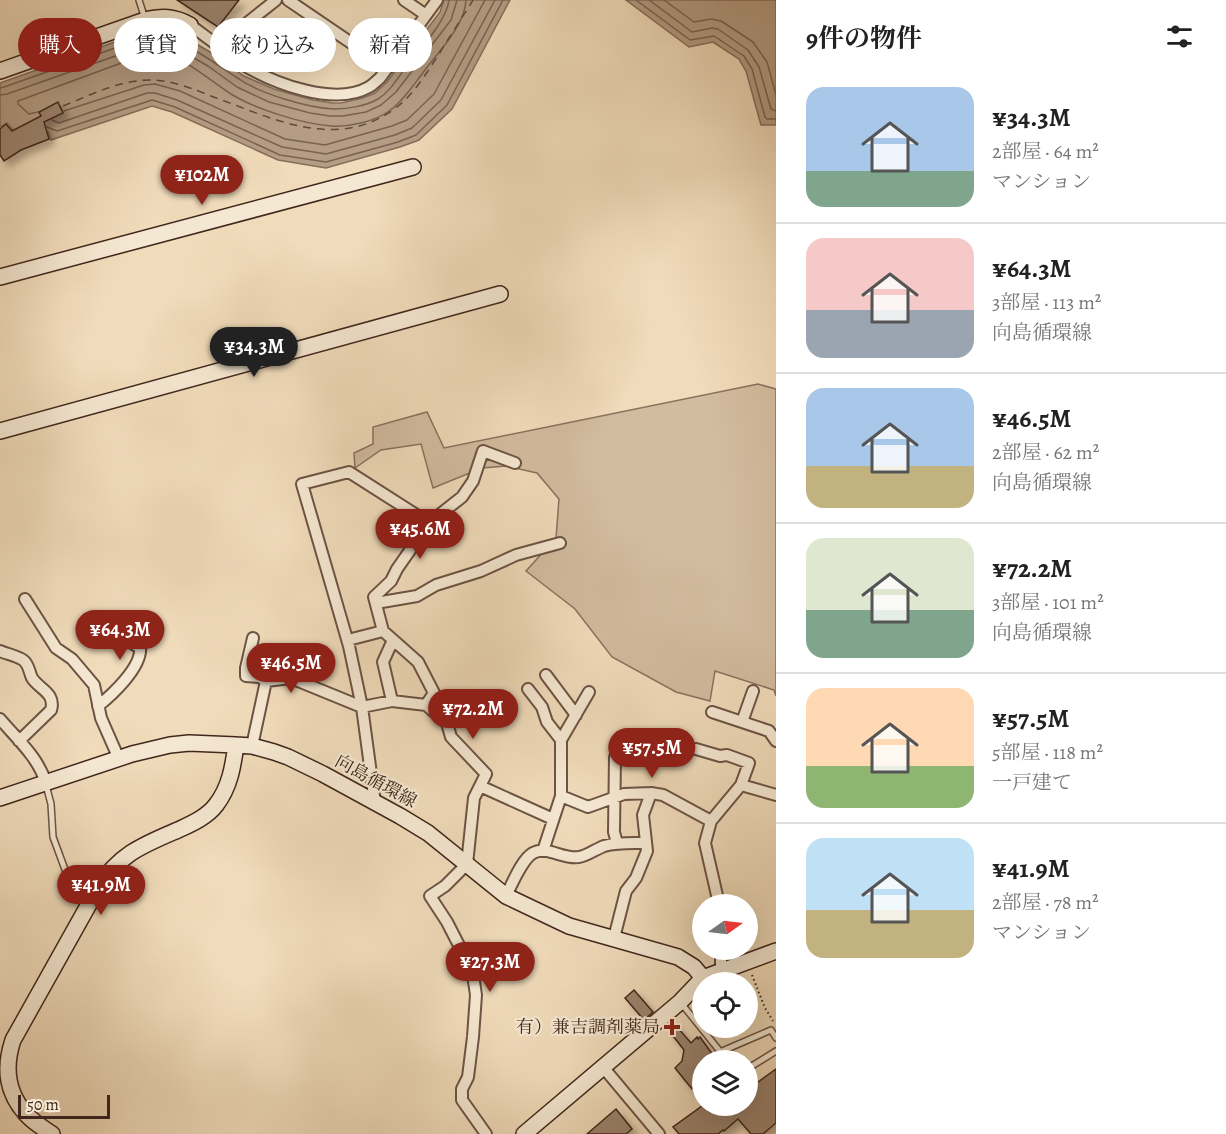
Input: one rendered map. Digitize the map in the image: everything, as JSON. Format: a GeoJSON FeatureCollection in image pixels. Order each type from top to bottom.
{"type":"FeatureCollection","features":[{"type":"Feature","properties":{"kind":"street"},"geometry":{"type":"LineString","coordinates":[[253,18],[276,0]]}},
{"type":"Feature","properties":{"kind":"street"},"geometry":{"type":"LineString","coordinates":[[288,0],[348,41]]}},
{"type":"Feature","properties":{"kind":"street"},"geometry":{"type":"LineString","coordinates":[[404,0],[426,15]]}},
{"type":"Feature","properties":{"kind":"street"},"geometry":{"type":"LineString","coordinates":[[424,18],[437,0]]}},
{"type":"Feature","properties":{"kind":"street"},"geometry":{"type":"LineString","coordinates":[[156,18],[168,16],[174,18]]}},
{"type":"Feature","properties":{"kind":"street"},"geometry":{"type":"LineString","coordinates":[[0,71],[114,31]]}},
{"type":"Feature","properties":{"kind":"street"},"geometry":{"type":"LineString","coordinates":[[256,72],[317,93],[344,94],[370,87],[385,72]]}},
{"type":"Feature","properties":{"kind":"street"},"geometry":{"type":"LineString","coordinates":[[0,277],[413,167]]}},
{"type":"Feature","properties":{"kind":"street"},"geometry":{"type":"LineString","coordinates":[[0,431],[500,294]]}},
{"type":"Feature","properties":{"kind":"street"},"geometry":{"type":"LineString","coordinates":[[426,705],[434,693],[418,662],[383,631],[374,597],[391,581],[429,523],[462,497],[473,481],[483,451],[515,463]]}},
{"type":"Feature","properties":{"kind":"street"},"geometry":{"type":"LineString","coordinates":[[375,803],[362,707],[348,640],[302,484],[349,472],[429,523]]}},
{"type":"Feature","properties":{"kind":"street"},"geometry":{"type":"LineString","coordinates":[[376,603],[417,596],[436,585],[481,571],[516,555],[560,543]]}},
{"type":"Feature","properties":{"kind":"street"},"geometry":{"type":"LineString","coordinates":[[25,599],[56,648],[72,660],[94,685],[101,718],[119,759]]}},
{"type":"Feature","properties":{"kind":"street"},"geometry":{"type":"LineString","coordinates":[[98,706],[113,694],[131,672],[140,654],[140,648],[129,641],[126,635],[130,626]]}},
{"type":"Feature","properties":{"kind":"street"},"geometry":{"type":"LineString","coordinates":[[348,640],[383,631]]}},
{"type":"Feature","properties":{"kind":"street"},"geometry":{"type":"LineString","coordinates":[[253,638],[246,676],[259,677],[266,681],[291,678],[362,707],[392,701],[426,705],[447,723],[451,737],[486,774],[474,798],[467,864],[445,886],[430,896],[447,922],[472,975],[476,995],[473,1036],[468,1077],[462,1089],[462,1100],[486,1134]]}},
{"type":"Feature","properties":{"kind":"street"},"geometry":{"type":"LineString","coordinates":[[392,701],[383,662],[393,640]]}},
{"type":"Feature","properties":{"kind":"street"},"geometry":{"type":"LineString","coordinates":[[0,651],[22,659],[27,664],[33,679],[49,695],[53,704],[51,710],[20,741]]}},
{"type":"Feature","properties":{"kind":"street"},"geometry":{"type":"LineString","coordinates":[[546,675],[576,715]]}},
{"type":"Feature","properties":{"kind":"street"},"geometry":{"type":"LineString","coordinates":[[252,746],[266,681]]}},
{"type":"Feature","properties":{"kind":"street"},"geometry":{"type":"LineString","coordinates":[[528,689],[542,707],[547,722],[561,740]]}},
{"type":"Feature","properties":{"kind":"street"},"geometry":{"type":"LineString","coordinates":[[742,722],[753,691]]}},
{"type":"Feature","properties":{"kind":"street"},"geometry":{"type":"LineString","coordinates":[[543,851],[561,796],[561,740],[590,692]]}},
{"type":"Feature","properties":{"kind":"street"},"geometry":{"type":"LineString","coordinates":[[712,712],[769,731],[776,741]]}},
{"type":"Feature","properties":{"kind":"street"},"geometry":{"type":"LineString","coordinates":[[0,719],[36,760],[46,783]]}},
{"type":"Feature","properties":{"kind":"street","name":"向島循環線"},"geometry":{"type":"LineString","coordinates":[[0,798],[145,750],[189,743],[252,746],[288,757],[324,774],[400,816],[428,833],[506,896],[569,926],[678,957],[698,972]]}},
{"type":"Feature","properties":{"kind":"street"},"geometry":{"type":"LineString","coordinates":[[52,1134],[27,1116],[16,1102],[10,1088],[7,1072],[8,1056],[13,1040],[107,873],[120,860],[138,848],[195,822],[215,807],[231,776],[236,745]]}},
{"type":"Feature","properties":{"kind":"street"},"geometry":{"type":"LineString","coordinates":[[696,749],[720,756],[727,755],[749,763],[741,785],[711,821],[705,843],[717,894]]}},
{"type":"Feature","properties":{"kind":"street"},"geometry":{"type":"LineString","coordinates":[[615,758],[614,832],[617,843]]}},
{"type":"Feature","properties":{"kind":"street"},"geometry":{"type":"LineString","coordinates":[[741,785],[776,795]]}},
{"type":"Feature","properties":{"kind":"street"},"geometry":{"type":"LineString","coordinates":[[480,786],[553,819]]}},
{"type":"Feature","properties":{"kind":"street"},"geometry":{"type":"LineString","coordinates":[[561,796],[588,807],[624,794],[651,793],[663,795],[711,821]]}},
{"type":"Feature","properties":{"kind":"street"},"geometry":{"type":"LineString","coordinates":[[614,938],[626,891],[636,878],[647,851],[643,815],[651,793]]}},
{"type":"Feature","properties":{"kind":"street"},"geometry":{"type":"LineString","coordinates":[[506,896],[526,858],[535,851],[578,857],[603,846],[617,843],[646,843]]}},
{"type":"Feature","properties":{"kind":"street"},"geometry":{"type":"LineString","coordinates":[[721,960],[721,971],[776,951]]}},
{"type":"Feature","properties":{"kind":"street"},"geometry":{"type":"LineString","coordinates":[[524,1134],[692,989]]}},
{"type":"Feature","properties":{"kind":"street"},"geometry":{"type":"LineString","coordinates":[[603,1067],[659,1134]]}},
{"type":"Feature","properties":{"kind":"lane"},"geometry":{"type":"LineString","coordinates":[[139,0],[144,18]]}},
{"type":"Feature","properties":{"kind":"lane"},"geometry":{"type":"LineString","coordinates":[[46,783],[51,804],[53,837],[67,875],[98,888]]}},
{"type":"Feature","properties":{"kind":"lane"},"geometry":{"type":"LineString","coordinates":[[680,1002],[718,1050]]}},
{"type":"Feature","properties":{"kind":"lane"},"geometry":{"type":"LineString","coordinates":[[724,1050],[771,1029],[776,1038]]}},
{"type":"Feature","properties":{"kind":"lane"},"geometry":{"type":"LineString","coordinates":[[758,1062],[776,1051]]}},
{"type":"Feature","properties":{"kind":"path"},"geometry":{"type":"LineString","coordinates":[[746,962],[765,1008],[776,1026]]}},
{"type":"Feature","properties":{"kind":"shaded area"},"geometry":{"type":"Polygon","coordinates":[[[758,384],[776,389],[776,696],[774,690],[715,671],[710,701],[676,692],[612,657],[575,609],[526,571],[556,538],[559,499],[537,473],[506,466],[482,468],[433,488],[421,444],[381,450],[355,468],[354,453],[373,444],[373,427],[427,412],[444,448],[758,384]]]}},
{"type":"Feature","properties":{"kind":"water"},"geometry":{"type":"Polygon","coordinates":[[[444,0],[510,0],[452,109],[419,140],[326,168],[278,160],[172,112],[152,106],[51,140],[48,132],[22,141],[7,123],[0,127],[0,83],[31,72],[102,72],[102,47],[114,42],[114,72],[198,72],[198,45],[210,52],[210,72],[238,72],[274,89],[313,100],[341,103],[363,98],[375,93],[395,72],[432,72],[432,23],[440,12],[444,0]]]}},
{"type":"Feature","properties":{"kind":"water"},"geometry":{"type":"Polygon","coordinates":[[[626,0],[776,0],[776,125],[761,125],[746,71],[739,59],[713,42],[689,47],[626,0]]]}},
{"type":"Feature","properties":{"kind":"building"},"geometry":{"type":"Polygon","coordinates":[[[177,0],[239,0],[225,18],[210,18],[210,22],[177,0]]]}},
{"type":"Feature","properties":{"kind":"building"},"geometry":{"type":"Polygon","coordinates":[[[58,102],[63,113],[44,122],[49,139],[21,150],[4,161],[0,155],[0,129],[6,124],[12,131],[41,116],[39,112],[58,102]]]}},
{"type":"Feature","properties":{"kind":"building"},"geometry":{"type":"Polygon","coordinates":[[[634,990],[653,1012],[644,1020],[625,998],[634,990]]]}},
{"type":"Feature","properties":{"kind":"building"},"geometry":{"type":"Polygon","coordinates":[[[672,1021],[691,1043],[696,1038],[701,1038],[709,1050],[692,1050],[692,1089],[675,1068],[682,1061],[684,1050],[666,1027],[672,1021]]]}},
{"type":"Feature","properties":{"kind":"building"},"geometry":{"type":"Polygon","coordinates":[[[776,1069],[776,1123],[763,1134],[751,1134],[738,1119],[718,1134],[679,1134],[673,1127],[692,1113],[692,1116],[758,1116],[758,1082],[776,1069]]]}},
{"type":"Feature","properties":{"kind":"building"},"geometry":{"type":"Polygon","coordinates":[[[616,1109],[632,1129],[626,1134],[587,1134],[616,1109]]]}},
{"type":"Feature","properties":{"kind":"ferry route"},"geometry":{"type":"LineString","coordinates":[[63,106],[116,85],[158,80],[188,87],[257,113],[304,127],[328,130],[351,128],[374,121],[397,107],[409,95],[430,68],[473,0]]}},
{"type":"Feature","properties":{"kind":"place","name":"有）兼吉調剤薬局"},"geometry":{"type":"Point","coordinates":[672,1027]}}]}
